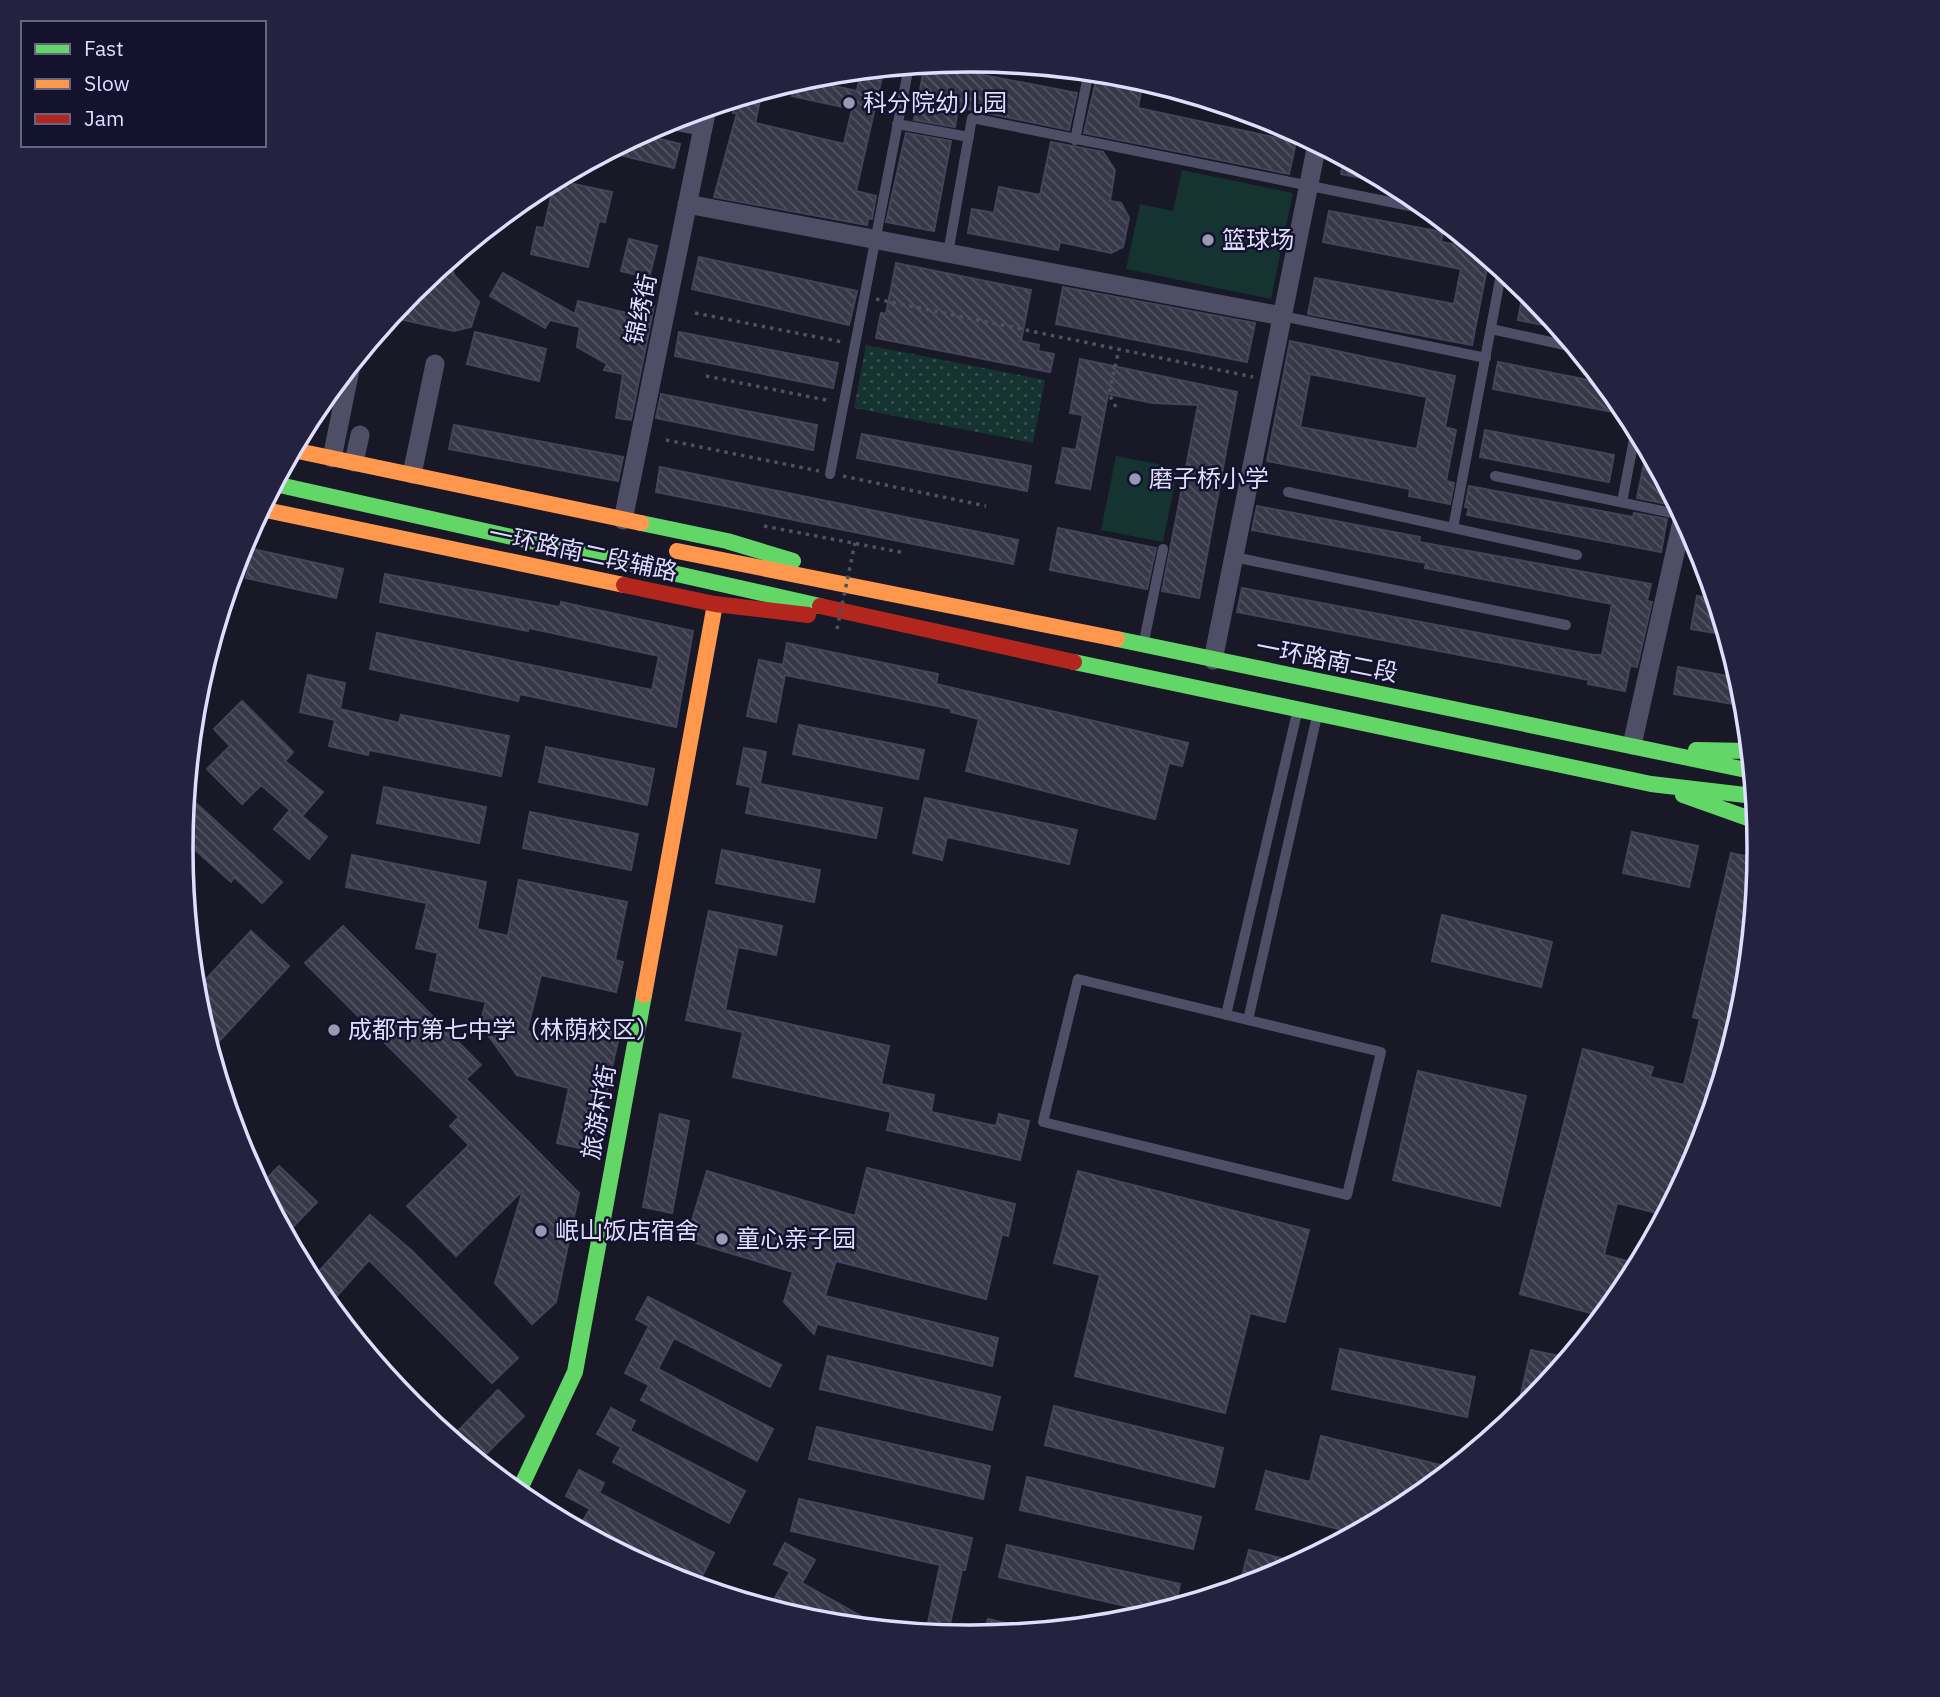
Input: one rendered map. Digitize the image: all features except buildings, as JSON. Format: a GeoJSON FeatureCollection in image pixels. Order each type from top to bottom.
{"type":"FeatureCollection","features":[{"type":"Feature","properties":{"kind":"main road","name":"一环路南二段辅路"},"geometry":{"type":"LineString","coordinates":[[302,452],[727,541],[893,592]]}},
{"type":"Feature","properties":{"kind":"main road"},"geometry":{"type":"LineString","coordinates":[[290,473],[527,523]]}},
{"type":"Feature","properties":{"kind":"main road"},"geometry":{"type":"LineString","coordinates":[[283,486],[711,580],[898,625]]}},
{"type":"Feature","properties":{"kind":"main road","name":"一环路南二段辅路"},"geometry":{"type":"LineString","coordinates":[[270,511],[715,604],[898,625]]}},
{"type":"Feature","properties":{"kind":"main road"},"geometry":{"type":"LineString","coordinates":[[660,548],[893,592]]}},
{"type":"Feature","properties":{"kind":"main road","name":"一环路南二段"},"geometry":{"type":"LineString","coordinates":[[893,592],[1213,660],[1301,694],[1650,784],[1745,795]]}},
{"type":"Feature","properties":{"kind":"main road","name":"旅游村街"},"geometry":{"type":"LineString","coordinates":[[523,1483],[575,1372],[715,604]]}},
{"type":"Feature","properties":{"kind":"main road","name":"一环路南二段"},"geometry":{"type":"LineString","coordinates":[[898,625],[1321,698],[1632,745],[1742,769]]}},
{"type":"Feature","properties":{"kind":"main road"},"geometry":{"type":"LineString","coordinates":[[1660,750],[1740,751]]}},
{"type":"Feature","properties":{"kind":"main road"},"geometry":{"type":"LineString","coordinates":[[1650,784],[1746,817]]}},
{"type":"Feature","properties":{"kind":"street","name":"锦绣街"},"geometry":{"type":"LineString","coordinates":[[623,520],[705,119]]}},
{"type":"Feature","properties":{"kind":"street"},"geometry":{"type":"LineString","coordinates":[[1213,660],[1315,153]]}},
{"type":"Feature","properties":{"kind":"street"},"geometry":{"type":"LineString","coordinates":[[687,204],[1282,316]]}},
{"type":"Feature","properties":{"kind":"street"},"geometry":{"type":"LineString","coordinates":[[412,474],[435,364]]}},
{"type":"Feature","properties":{"kind":"street"},"geometry":{"type":"LineString","coordinates":[[332,458],[347,386]]}},
{"type":"Feature","properties":{"kind":"street"},"geometry":{"type":"LineString","coordinates":[[354,462],[360,435]]}},
{"type":"Feature","properties":{"kind":"street"},"geometry":{"type":"LineString","coordinates":[[1632,745],[1679,531]]}},
{"type":"Feature","properties":{"kind":"lane"},"geometry":{"type":"LineString","coordinates":[[830,474],[907,74]]}},
{"type":"Feature","properties":{"kind":"lane"},"geometry":{"type":"LineString","coordinates":[[1075,140],[1087,81]]}},
{"type":"Feature","properties":{"kind":"lane"},"geometry":{"type":"LineString","coordinates":[[948,253],[972,118],[1405,205]]}},
{"type":"Feature","properties":{"kind":"lane"},"geometry":{"type":"LineString","coordinates":[[897,124],[969,137]]}},
{"type":"Feature","properties":{"kind":"lane"},"geometry":{"type":"LineString","coordinates":[[683,127],[702,131]]}},
{"type":"Feature","properties":{"kind":"lane"},"geometry":{"type":"LineString","coordinates":[[1453,528],[1500,281]]}},
{"type":"Feature","properties":{"kind":"lane"},"geometry":{"type":"LineString","coordinates":[[1282,316],[1486,358]]}},
{"type":"Feature","properties":{"kind":"lane"},"geometry":{"type":"LineString","coordinates":[[1491,329],[1560,344]]}},
{"type":"Feature","properties":{"kind":"lane"},"geometry":{"type":"LineString","coordinates":[[1622,502],[1633,444]]}},
{"type":"Feature","properties":{"kind":"lane"},"geometry":{"type":"LineString","coordinates":[[1495,476],[1671,513]]}},
{"type":"Feature","properties":{"kind":"lane"},"geometry":{"type":"LineString","coordinates":[[1287,492],[1577,555]]}},
{"type":"Feature","properties":{"kind":"lane"},"geometry":{"type":"LineString","coordinates":[[1143,645],[1163,550]]}},
{"type":"Feature","properties":{"kind":"lane"},"geometry":{"type":"LineString","coordinates":[[1234,557],[1566,625]]}},
{"type":"Feature","properties":{"kind":"lane"},"geometry":{"type":"LineString","coordinates":[[1226,1015],[1301,694]]}},
{"type":"Feature","properties":{"kind":"lane"},"geometry":{"type":"LineString","coordinates":[[1248,1020],[1321,698]]}},
{"type":"Feature","properties":{"kind":"lane"},"geometry":{"type":"LineString","coordinates":[[1077,979],[1248,1020],[1381,1052],[1347,1195],[1043,1122],[1077,979]]}},
{"type":"Feature","properties":{"kind":"path"},"geometry":{"type":"LineString","coordinates":[[863,296],[1268,380]]}},
{"type":"Feature","properties":{"kind":"path"},"geometry":{"type":"LineString","coordinates":[[695,313],[855,344]]}},
{"type":"Feature","properties":{"kind":"path"},"geometry":{"type":"LineString","coordinates":[[1116,407],[1109,394],[1119,349]]}},
{"type":"Feature","properties":{"kind":"path"},"geometry":{"type":"LineString","coordinates":[[706,376],[843,403]]}},
{"type":"Feature","properties":{"kind":"path"},"geometry":{"type":"LineString","coordinates":[[666,440],[986,506]]}},
{"type":"Feature","properties":{"kind":"path"},"geometry":{"type":"LineString","coordinates":[[764,526],[905,553]]}},
{"type":"Feature","properties":{"kind":"path"},"geometry":{"type":"LineString","coordinates":[[837,629],[855,544]]}},
{"type":"Feature","properties":{"kind":"green space","name":"篮球场"},"geometry":{"type":"Polygon","coordinates":[[[1182,170],[1293,193],[1271,299],[1126,269],[1140,204],[1173,211],[1182,170]]]}},
{"type":"Feature","properties":{"kind":"green space"},"geometry":{"type":"Polygon","coordinates":[[[866,345],[1045,380],[1033,443],[854,408],[866,345]]]}},
{"type":"Feature","properties":{"kind":"green space"},"geometry":{"type":"Polygon","coordinates":[[[1116,456],[1178,468],[1163,542],[1101,530],[1116,456]]]}},
{"type":"Feature","properties":{"kind":"traffic: fast"},"geometry":{"type":"LineString","coordinates":[[283,486],[820,606]]}},
{"type":"Feature","properties":{"kind":"traffic: fast"},"geometry":{"type":"LineString","coordinates":[[641,523],[727,541],[793,561]]}},
{"type":"Feature","properties":{"kind":"traffic: fast"},"geometry":{"type":"LineString","coordinates":[[1117,639],[1742,769]]}},
{"type":"Feature","properties":{"kind":"traffic: fast"},"geometry":{"type":"LineString","coordinates":[[1074,662],[1651,784],[1745,795]]}},
{"type":"Feature","properties":{"kind":"traffic: fast"},"geometry":{"type":"LineString","coordinates":[[1696,750],[1740,751]]}},
{"type":"Feature","properties":{"kind":"traffic: fast"},"geometry":{"type":"LineString","coordinates":[[1683,795],[1746,817]]}},
{"type":"Feature","properties":{"kind":"traffic: fast"},"geometry":{"type":"LineString","coordinates":[[523,1483],[575,1372],[644,995]]}},
{"type":"Feature","properties":{"kind":"traffic: slow"},"geometry":{"type":"LineString","coordinates":[[302,452],[641,523]]}},
{"type":"Feature","properties":{"kind":"traffic: slow"},"geometry":{"type":"LineString","coordinates":[[270,511],[624,585]]}},
{"type":"Feature","properties":{"kind":"traffic: slow"},"geometry":{"type":"LineString","coordinates":[[677,551],[1117,639]]}},
{"type":"Feature","properties":{"kind":"traffic: slow"},"geometry":{"type":"LineString","coordinates":[[644,995],[715,604]]}},
{"type":"Feature","properties":{"kind":"traffic: jam"},"geometry":{"type":"LineString","coordinates":[[624,585],[715,604],[808,615]]}},
{"type":"Feature","properties":{"kind":"traffic: jam"},"geometry":{"type":"LineString","coordinates":[[820,606],[1074,662]]}},
{"type":"Feature","properties":{"kind":"place","name":"科分院幼儿园"},"geometry":{"type":"Point","coordinates":[849,103]}},
{"type":"Feature","properties":{"kind":"place","name":"篮球场"},"geometry":{"type":"Point","coordinates":[1208,240]}},
{"type":"Feature","properties":{"kind":"place","name":"磨子桥小学"},"geometry":{"type":"Point","coordinates":[1135,479]}},
{"type":"Feature","properties":{"kind":"place","name":"成都市第七中学（林荫校区）"},"geometry":{"type":"Point","coordinates":[334,1030]}},
{"type":"Feature","properties":{"kind":"place","name":"岷山饭店宿舍"},"geometry":{"type":"Point","coordinates":[541,1231]}},
{"type":"Feature","properties":{"kind":"place","name":"童心亲子园"},"geometry":{"type":"Point","coordinates":[722,1239]}}]}
